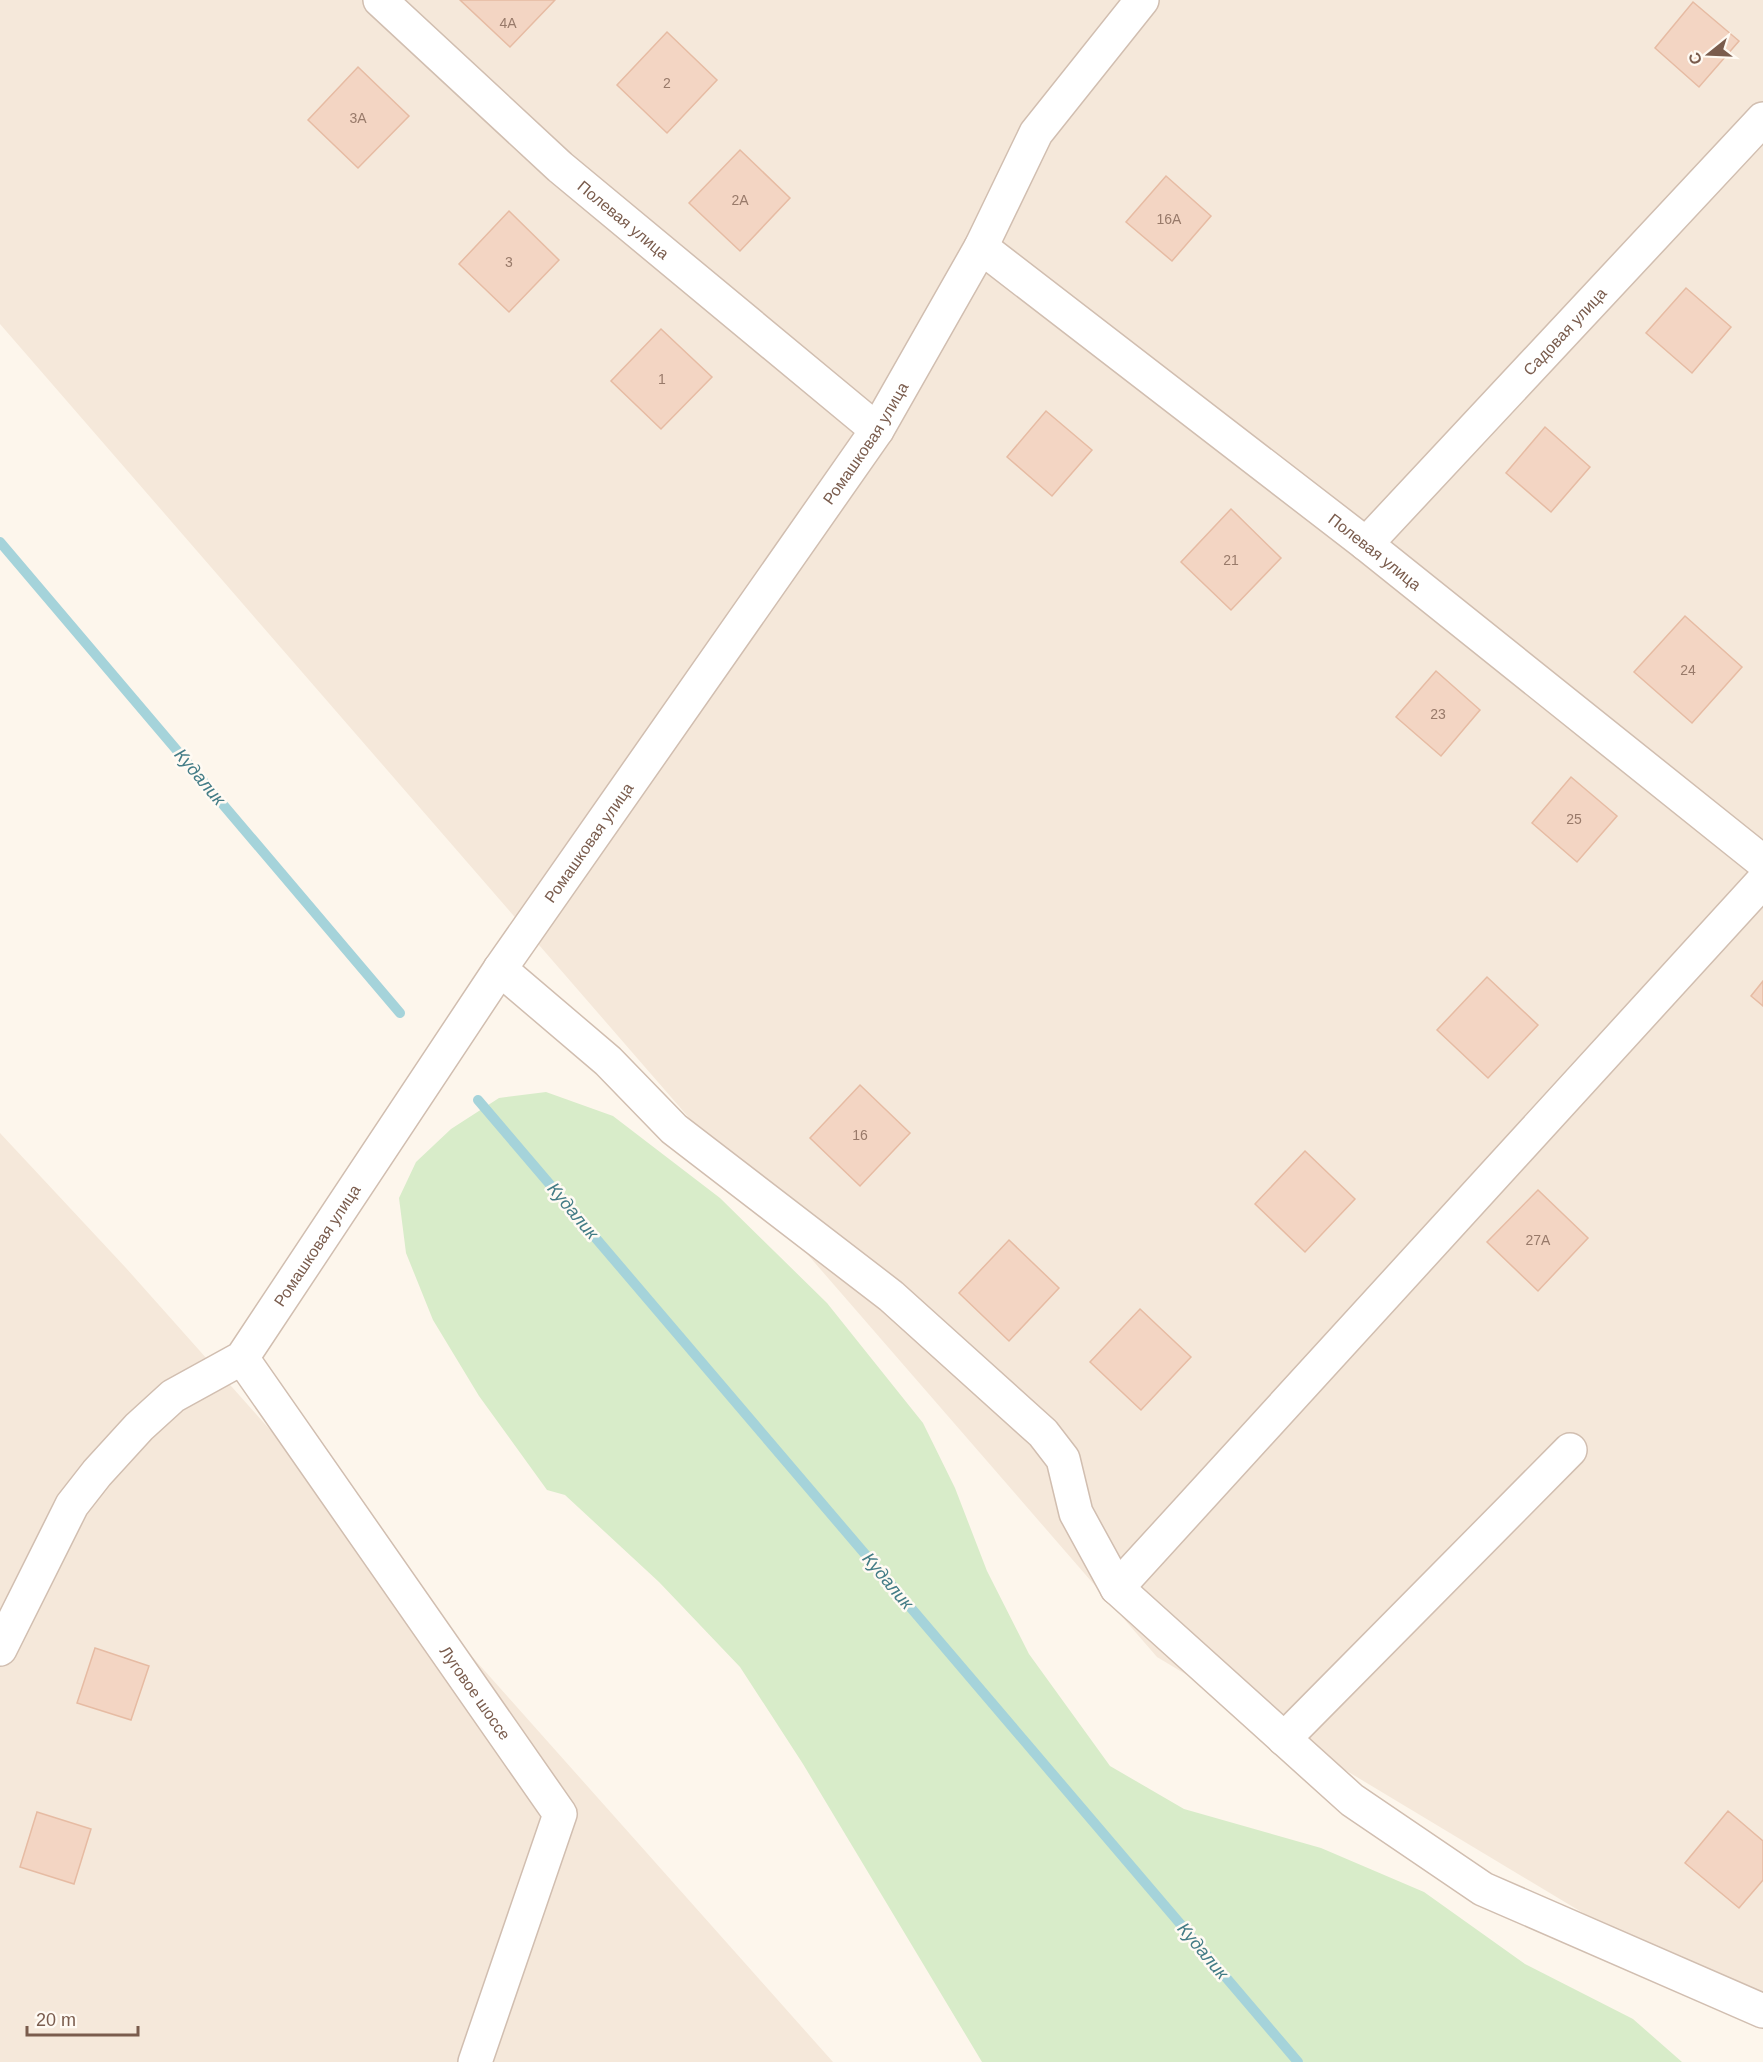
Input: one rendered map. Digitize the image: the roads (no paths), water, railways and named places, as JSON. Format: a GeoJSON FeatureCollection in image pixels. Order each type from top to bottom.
{"type":"FeatureCollection","features":[{"type":"Feature","properties":{"kind":"street","name":"Полевая улица"},"geometry":{"type":"LineString","coordinates":[[380,0],[560,167],[878,430]]}},
{"type":"Feature","properties":{"kind":"street","name":"Ромашковая улица"},"geometry":{"type":"LineString","coordinates":[[0,1649],[72,1505],[97,1473],[139,1427],[173,1396],[242,1358],[500,969],[878,430],[981,247],[1036,133],[1142,0]]}},
{"type":"Feature","properties":{"kind":"street","name":"Садовая улица"},"geometry":{"type":"LineString","coordinates":[[1366,544],[1763,119]]}},
{"type":"Feature","properties":{"kind":"street","name":"Полевая улица"},"geometry":{"type":"LineString","coordinates":[[981,247],[1366,544],[1763,862]]}},
{"type":"Feature","properties":{"kind":"street"},"geometry":{"type":"LineString","coordinates":[[1118,1588],[1763,881]]}},
{"type":"Feature","properties":{"kind":"street"},"geometry":{"type":"LineString","coordinates":[[500,969],[608,1062],[674,1129],[891,1296],[1043,1433],[1063,1460],[1076,1513],[1118,1588],[1352,1800],[1483,1889],[1763,2011]]}},
{"type":"Feature","properties":{"kind":"street","name":"Луговое шоссе"},"geometry":{"type":"LineString","coordinates":[[242,1358],[560,1814],[475,2062]]}},
{"type":"Feature","properties":{"kind":"street"},"geometry":{"type":"LineString","coordinates":[[1284,1739],[1570,1450]]}},
{"type":"Feature","properties":{"kind":"waterway","name":"Кудалик"},"geometry":{"type":"LineString","coordinates":[[0,542],[400,1013]]}},
{"type":"Feature","properties":{"kind":"waterway","name":"Кудалик"},"geometry":{"type":"LineString","coordinates":[[478,1100],[1298,2062]]}}]}
